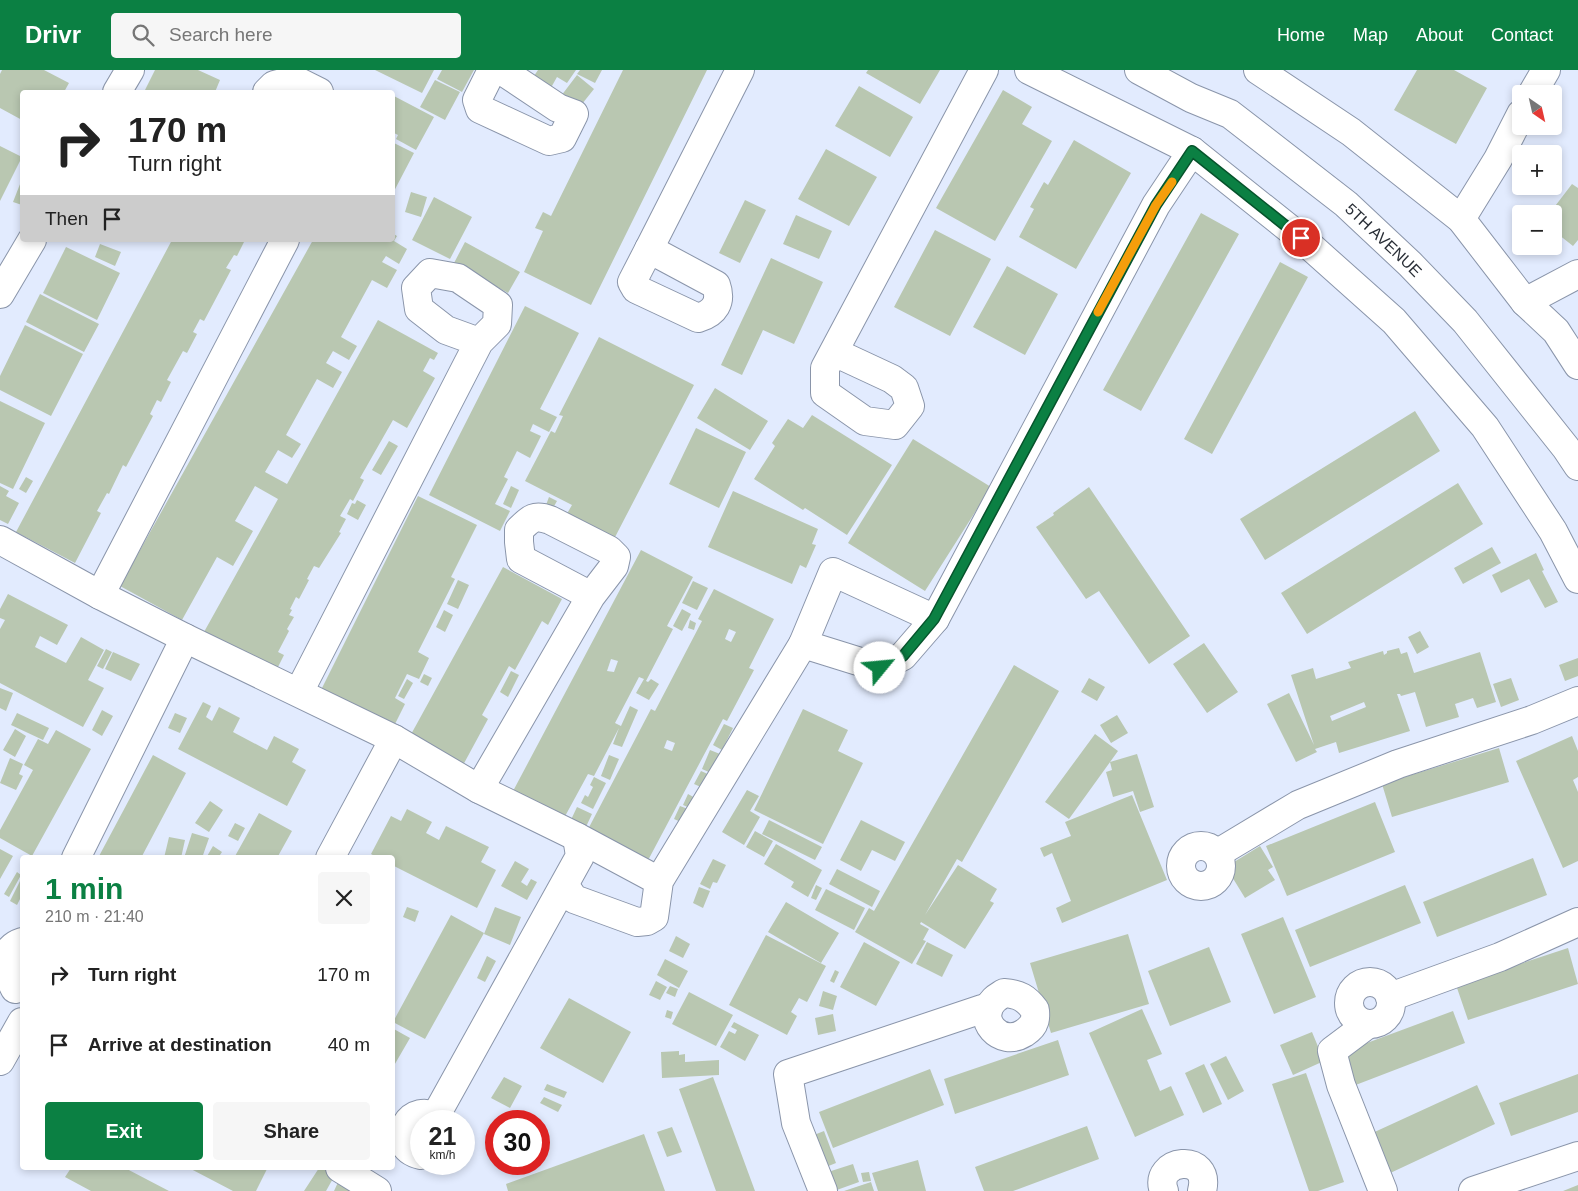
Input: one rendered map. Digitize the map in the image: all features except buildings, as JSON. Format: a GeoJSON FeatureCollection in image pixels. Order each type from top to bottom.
{"type":"FeatureCollection","features":[{"type":"Feature","properties":{"kind":"street"},"geometry":{"type":"LineString","coordinates":[[118,90],[130,70]]}},
{"type":"Feature","properties":{"kind":"street"},"geometry":{"type":"LineString","coordinates":[[492,70],[477,100],[480,109],[549,141],[562,138],[574,114],[558,108],[501,70]]}},
{"type":"Feature","properties":{"kind":"street"},"geometry":{"type":"LineString","coordinates":[[649,249],[740,70]]}},
{"type":"Feature","properties":{"kind":"street"},"geometry":{"type":"LineString","coordinates":[[834,352],[984,70]]}},
{"type":"Feature","properties":{"kind":"street"},"geometry":{"type":"LineString","coordinates":[[1029,70],[1192,151],[1301,238],[1394,321],[1485,427],[1553,530],[1578,579]]}},
{"type":"Feature","properties":{"kind":"street","name":"5TH AVENUE"},"geometry":{"type":"LineString","coordinates":[[1139,70],[1192,98],[1230,114],[1346,204],[1410,264],[1465,321],[1566,448],[1578,466]]}},
{"type":"Feature","properties":{"kind":"street"},"geometry":{"type":"LineString","coordinates":[[1258,70],[1351,132],[1461,219],[1525,302],[1556,331],[1578,365]]}},
{"type":"Feature","properties":{"kind":"street"},"geometry":{"type":"LineString","coordinates":[[1537,85],[1546,70]]}},
{"type":"Feature","properties":{"kind":"street"},"geometry":{"type":"LineString","coordinates":[[268,90],[274,84],[295,80],[315,90]]}},
{"type":"Feature","properties":{"kind":"street"},"geometry":{"type":"LineString","coordinates":[[1461,219],[1498,159],[1512,132]]}},
{"type":"Feature","properties":{"kind":"street"},"geometry":{"type":"LineString","coordinates":[[803,644],[880,668],[903,656],[934,619],[1156,205],[1192,151]]}},
{"type":"Feature","properties":{"kind":"street"},"geometry":{"type":"LineString","coordinates":[[0,294],[31,242]]}},
{"type":"Feature","properties":{"kind":"street"},"geometry":{"type":"LineString","coordinates":[[100,595],[284,242]]}},
{"type":"Feature","properties":{"kind":"street"},"geometry":{"type":"LineString","coordinates":[[1525,302],[1578,274]]}},
{"type":"Feature","properties":{"kind":"street"},"geometry":{"type":"LineString","coordinates":[[299,692],[479,342]]}},
{"type":"Feature","properties":{"kind":"street"},"geometry":{"type":"LineString","coordinates":[[0,540],[100,595],[185,638],[394,739],[479,789],[577,837],[659,881]]}},
{"type":"Feature","properties":{"kind":"street"},"geometry":{"type":"LineString","coordinates":[[565,886],[574,899],[637,922],[647,921],[654,917],[659,881],[803,644],[832,572],[934,619]]}},
{"type":"Feature","properties":{"kind":"street"},"geometry":{"type":"LineString","coordinates":[[479,789],[591,596]]}},
{"type":"Feature","properties":{"kind":"street"},"geometry":{"type":"LineString","coordinates":[[77,855],[185,638]]}},
{"type":"Feature","properties":{"kind":"street"},"geometry":{"type":"LineString","coordinates":[[1218,853],[1298,805],[1398,764],[1532,720],[1578,701]]}},
{"type":"Feature","properties":{"kind":"street"},"geometry":{"type":"LineString","coordinates":[[332,855],[394,739]]}},
{"type":"Feature","properties":{"kind":"street"},"geometry":{"type":"LineString","coordinates":[[442,1110],[580,856],[577,837]]}},
{"type":"Feature","properties":{"kind":"street"},"geometry":{"type":"LineString","coordinates":[[1390,997],[1500,957],[1578,922]]}},
{"type":"Feature","properties":{"kind":"street"},"geometry":{"type":"LineString","coordinates":[[20,942],[13,944],[6,953],[4,965],[20,993]]}},
{"type":"Feature","properties":{"kind":"street"},"geometry":{"type":"LineString","coordinates":[[1368,1024],[1361,1022],[1352,1015],[1349,1006],[1351,994],[1358,985],[1371,982],[1381,985],[1386,989],[1390,997],[1390,1009],[1380,1021],[1368,1024],[1332,1051],[1341,1084],[1383,1191]]}},
{"type":"Feature","properties":{"kind":"street"},"geometry":{"type":"LineString","coordinates":[[823,1191],[796,1123],[788,1074],[982,1009],[988,1010]]}},
{"type":"Feature","properties":{"kind":"street"},"geometry":{"type":"LineString","coordinates":[[0,1061],[20,1026]]}},
{"type":"Feature","properties":{"kind":"street"},"geometry":{"type":"LineString","coordinates":[[410,1119],[404,1126],[402,1137],[406,1147],[410,1150]]}},
{"type":"Feature","properties":{"kind":"street"},"geometry":{"type":"LineString","coordinates":[[1473,1191],[1578,1156]]}},
{"type":"Feature","properties":{"kind":"street"},"geometry":{"type":"LineString","coordinates":[[1159,1190],[1164,1175],[1172,1166],[1185,1163],[1195,1166],[1204,1178],[1202,1191]]}},
{"type":"Feature","properties":{"kind":"street"},"geometry":{"type":"LineString","coordinates":[[343,1170],[377,1191]]}},
{"type":"Feature","properties":{"kind":"slow traffic"},"geometry":{"type":"LineString","coordinates":[[1098,312],[1156,205],[1172,182]]}},
{"type":"Feature","properties":{"kind":"route"},"geometry":{"type":"LineString","coordinates":[[880,668],[903,656],[934,619],[1156,205],[1192,151],[1301,238]]}}]}
